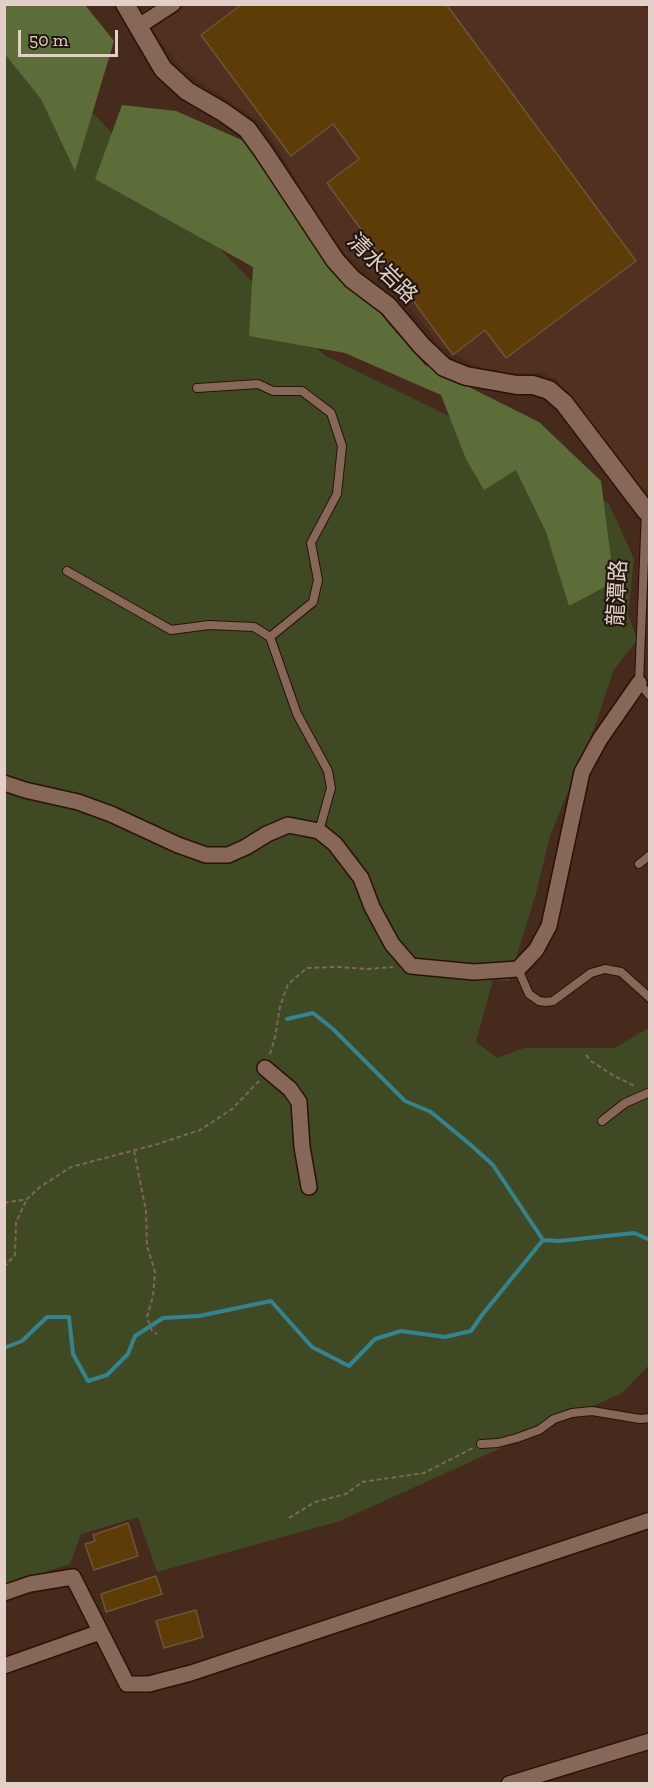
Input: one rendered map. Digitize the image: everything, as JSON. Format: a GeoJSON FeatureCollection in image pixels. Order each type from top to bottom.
{"type":"FeatureCollection","features":[{"type":"Feature","properties":{"kind":"street","name":"清水岩路"},"geometry":{"type":"LineString","coordinates":[[125,4],[163,69],[187,91],[247,129],[335,260],[352,279],[388,306],[422,346],[444,367],[466,376],[517,385],[533,385],[549,390],[564,403],[648,509]]}},
{"type":"Feature","properties":{"kind":"street"},"geometry":{"type":"LineString","coordinates":[[139,26],[173,4]]}},
{"type":"Feature","properties":{"kind":"street"},"geometry":{"type":"LineString","coordinates":[[4,783],[89,806],[206,855],[228,855],[288,825],[319,831],[336,844],[361,878],[372,907],[392,944],[411,966],[474,972],[518,969],[536,950],[549,926],[582,772],[600,739],[639,683]]}},
{"type":"Feature","properties":{"kind":"street"},"geometry":{"type":"LineString","coordinates":[[265,1068],[290,1089],[299,1102],[302,1147],[309,1187]]}},
{"type":"Feature","properties":{"kind":"street"},"geometry":{"type":"LineString","coordinates":[[4,1593],[30,1584],[74,1578],[127,1684],[149,1684],[213,1666],[650,1520]]}},
{"type":"Feature","properties":{"kind":"street"},"geometry":{"type":"LineString","coordinates":[[4,1665],[100,1632]]}},
{"type":"Feature","properties":{"kind":"street"},"geometry":{"type":"LineString","coordinates":[[509,1784],[650,1741]]}},
{"type":"Feature","properties":{"kind":"lane"},"geometry":{"type":"LineString","coordinates":[[197,388],[258,384],[273,391],[302,391],[332,413],[342,446],[338,494],[311,543],[318,580],[313,602],[270,637]]}},
{"type":"Feature","properties":{"kind":"lane","name":"龍潭路"},"geometry":{"type":"LineString","coordinates":[[639,683],[648,509]]}},
{"type":"Feature","properties":{"kind":"lane"},"geometry":{"type":"LineString","coordinates":[[67,571],[171,630],[209,625],[254,627],[270,637],[297,714],[328,771],[331,788],[319,831]]}},
{"type":"Feature","properties":{"kind":"lane"},"geometry":{"type":"LineString","coordinates":[[639,683],[650,696]]}},
{"type":"Feature","properties":{"kind":"lane"},"geometry":{"type":"LineString","coordinates":[[639,864],[650,855]]}},
{"type":"Feature","properties":{"kind":"lane"},"geometry":{"type":"LineString","coordinates":[[518,969],[529,994],[546,1002],[553,1001],[591,973],[605,969],[621,972],[650,998]]}},
{"type":"Feature","properties":{"kind":"lane"},"geometry":{"type":"LineString","coordinates":[[602,1121],[625,1103],[646,1093]]}},
{"type":"Feature","properties":{"kind":"lane"},"geometry":{"type":"LineString","coordinates":[[481,1444],[498,1443],[517,1438],[539,1430],[554,1419],[572,1413],[592,1411],[640,1419],[650,1418]]}},
{"type":"Feature","properties":{"kind":"path"},"geometry":{"type":"LineString","coordinates":[[4,1267],[15,1255],[16,1222],[27,1199],[40,1187],[71,1167],[134,1151],[200,1130],[232,1109],[258,1083],[275,1037],[280,1006],[288,984],[307,968],[367,969],[411,966]]}},
{"type":"Feature","properties":{"kind":"path"},"geometry":{"type":"LineString","coordinates":[[586,1055],[591,1061],[625,1083],[646,1093]]}},
{"type":"Feature","properties":{"kind":"path"},"geometry":{"type":"LineString","coordinates":[[134,1151],[146,1211],[147,1246],[155,1272],[153,1296],[147,1317],[152,1331],[157,1334]]}},
{"type":"Feature","properties":{"kind":"path"},"geometry":{"type":"LineString","coordinates":[[4,1203],[27,1199]]}},
{"type":"Feature","properties":{"kind":"path"},"geometry":{"type":"LineString","coordinates":[[289,1518],[315,1502],[346,1494],[362,1482],[424,1473],[481,1444]]}},
{"type":"Feature","properties":{"kind":"shaded area"},"geometry":{"type":"Polygon","coordinates":[[[153,4],[643,5],[650,13],[649,490],[636,488],[617,469],[556,379],[544,373],[509,373],[477,366],[451,352],[439,344],[397,293],[347,256],[327,231],[262,123],[183,70],[140,13],[153,4]]]}},
{"type":"Feature","properties":{"kind":"green space"},"geometry":{"type":"Polygon","coordinates":[[[5,4],[85,5],[114,41],[75,171],[41,99],[5,54],[5,4]]]}},
{"type":"Feature","properties":{"kind":"green space"},"geometry":{"type":"Polygon","coordinates":[[[4,15],[178,206],[324,355],[539,460],[609,504],[634,559],[628,614],[637,640],[613,671],[595,726],[550,836],[536,893],[509,981],[493,980],[476,1042],[497,1058],[524,1048],[615,1048],[650,1027],[649,1365],[622,1393],[340,1521],[157,1572],[138,1517],[81,1534],[70,1564],[5,1585],[4,15]]]}},
{"type":"Feature","properties":{"kind":"green space"},"geometry":{"type":"Polygon","coordinates":[[[122,105],[176,111],[253,145],[388,323],[425,365],[539,422],[601,481],[614,582],[569,606],[546,532],[516,470],[484,490],[466,459],[441,395],[345,353],[249,336],[253,267],[95,179],[122,105]]]}},
{"type":"Feature","properties":{"kind":"building"},"geometry":{"type":"Polygon","coordinates":[[[242,4],[446,4],[636,261],[506,358],[485,330],[453,355],[327,183],[359,159],[333,124],[291,156],[201,35],[242,4]]]}},
{"type":"Feature","properties":{"kind":"building"},"geometry":{"type":"Polygon","coordinates":[[[128,1523],[138,1556],[94,1570],[85,1544],[95,1541],[93,1535],[128,1523]]]}},
{"type":"Feature","properties":{"kind":"building"},"geometry":{"type":"Polygon","coordinates":[[[156,1576],[162,1594],[106,1612],[101,1594],[156,1576]]]}},
{"type":"Feature","properties":{"kind":"building"},"geometry":{"type":"Polygon","coordinates":[[[196,1610],[203,1637],[164,1648],[156,1621],[196,1610]]]}},
{"type":"Feature","properties":{"kind":"waterway"},"geometry":{"type":"LineString","coordinates":[[287,1019],[313,1013],[333,1029],[405,1101],[431,1112],[472,1146],[493,1165],[543,1240]]}},
{"type":"Feature","properties":{"kind":"waterway"},"geometry":{"type":"LineString","coordinates":[[4,1348],[22,1341],[47,1317],[69,1317],[73,1354],[88,1381],[107,1375],[128,1354],[135,1336],[163,1318],[199,1316],[271,1301],[312,1347],[349,1366],[375,1339],[401,1331],[445,1337],[471,1331],[543,1240],[559,1241],[634,1233],[650,1240]]}}]}
